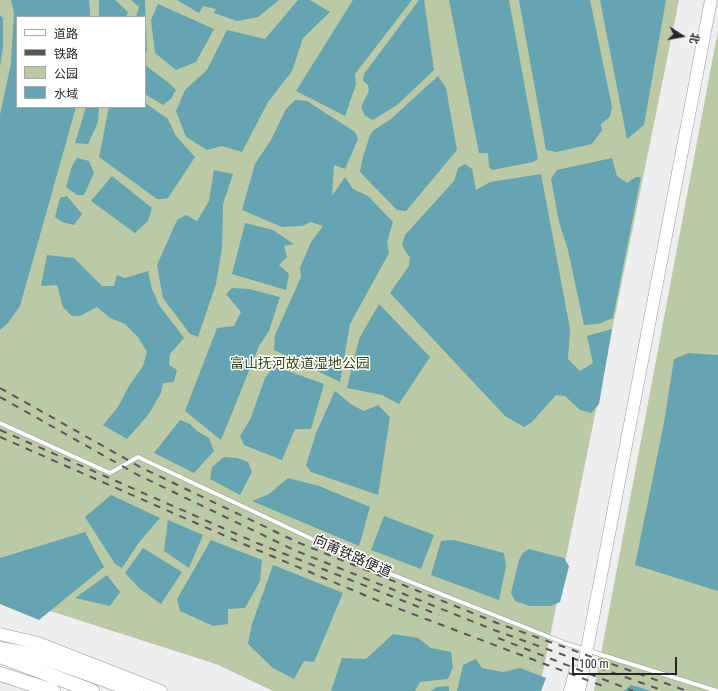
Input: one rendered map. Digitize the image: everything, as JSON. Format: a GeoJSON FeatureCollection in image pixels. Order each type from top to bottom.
{"type":"FeatureCollection","features":[{"type":"Feature","properties":{"kind":"highway"},"geometry":{"type":"LineString","coordinates":[[0,649],[36,655],[136,691]]}},
{"type":"Feature","properties":{"kind":"highway"},"geometry":{"type":"LineString","coordinates":[[0,656],[92,691]]}},
{"type":"Feature","properties":{"kind":"highway"},"geometry":{"type":"LineString","coordinates":[[0,674],[53,691]]}},
{"type":"Feature","properties":{"kind":"highway"},"geometry":{"type":"LineString","coordinates":[[0,682],[24,691]]}},
{"type":"Feature","properties":{"kind":"main road"},"geometry":{"type":"LineString","coordinates":[[579,691],[584,649],[597,590],[711,0]]}},
{"type":"Feature","properties":{"kind":"main road"},"geometry":{"type":"LineString","coordinates":[[0,634],[38,643],[161,691]]}},
{"type":"Feature","properties":{"kind":"main road"},"geometry":{"type":"LineString","coordinates":[[570,691],[584,649]]}},
{"type":"Feature","properties":{"kind":"lane","name":"向莆铁路便道"},"geometry":{"type":"LineString","coordinates":[[0,423],[110,473],[138,457],[363,563],[584,649],[717,691]]}},
{"type":"Feature","properties":{"kind":"green space","name":"富山抚河故道湿地公园"},"geometry":{"type":"Polygon","coordinates":[[[0,0],[679,0],[539,691],[273,691],[216,664],[0,595],[0,0]]]}},
{"type":"Feature","properties":{"kind":"green space"},"geometry":{"type":"Polygon","coordinates":[[[718,30],[718,691],[594,691],[718,30]]]}},
{"type":"Feature","properties":{"kind":"water"},"geometry":{"type":"Polygon","coordinates":[[[11,0],[89,0],[90,16],[16,16],[16,108],[76,108],[20,306],[8,323],[0,330],[0,115],[11,63],[14,13],[11,0]]]}},
{"type":"Feature","properties":{"kind":"water"},"geometry":{"type":"Polygon","coordinates":[[[99,0],[115,0],[128,12],[126,16],[99,16],[99,0]]]}},
{"type":"Feature","properties":{"kind":"water"},"geometry":{"type":"Polygon","coordinates":[[[131,0],[145,0],[146,16],[136,16],[139,7],[131,0]]]}},
{"type":"Feature","properties":{"kind":"water"},"geometry":{"type":"Polygon","coordinates":[[[177,0],[279,0],[258,17],[237,21],[214,13],[216,9],[203,6],[199,13],[177,0]]]}},
{"type":"Feature","properties":{"kind":"water"},"geometry":{"type":"Polygon","coordinates":[[[298,0],[310,0],[330,12],[303,38],[292,71],[268,102],[242,152],[222,146],[207,150],[186,137],[176,111],[185,90],[207,70],[227,30],[265,39],[298,0]]]}},
{"type":"Feature","properties":{"kind":"water"},"geometry":{"type":"Polygon","coordinates":[[[353,0],[412,0],[355,74],[356,84],[345,116],[296,91],[353,0]]]}},
{"type":"Feature","properties":{"kind":"water"},"geometry":{"type":"Polygon","coordinates":[[[419,0],[424,0],[434,70],[397,105],[373,120],[365,116],[361,107],[369,91],[368,85],[363,81],[364,74],[419,0]]]}},
{"type":"Feature","properties":{"kind":"water"},"geometry":{"type":"Polygon","coordinates":[[[449,0],[509,0],[538,159],[533,162],[492,170],[489,167],[488,153],[479,153],[449,0]]]}},
{"type":"Feature","properties":{"kind":"water"},"geometry":{"type":"Polygon","coordinates":[[[519,0],[590,0],[612,107],[610,117],[601,124],[602,130],[592,144],[556,152],[546,150],[519,0]]]}},
{"type":"Feature","properties":{"kind":"water"},"geometry":{"type":"Polygon","coordinates":[[[600,0],[666,0],[644,125],[627,139],[600,0]]]}},
{"type":"Feature","properties":{"kind":"water"},"geometry":{"type":"Polygon","coordinates":[[[158,4],[214,29],[196,62],[176,70],[155,53],[151,20],[158,4]]]}},
{"type":"Feature","properties":{"kind":"water"},"geometry":{"type":"Polygon","coordinates":[[[0,15],[3,18],[3,47],[0,67],[0,15]]]}},
{"type":"Feature","properties":{"kind":"water"},"geometry":{"type":"Polygon","coordinates":[[[146,26],[147,52],[146,52],[146,26]]]}},
{"type":"Feature","properties":{"kind":"water"},"geometry":{"type":"Polygon","coordinates":[[[146,66],[176,90],[171,99],[163,105],[146,95],[146,66]]]}},
{"type":"Feature","properties":{"kind":"water"},"geometry":{"type":"Polygon","coordinates":[[[438,76],[446,88],[457,150],[406,211],[397,210],[360,172],[363,157],[370,135],[374,130],[391,119],[438,76]]]}},
{"type":"Feature","properties":{"kind":"water"},"geometry":{"type":"Polygon","coordinates":[[[295,100],[307,101],[355,132],[358,139],[345,169],[334,165],[332,196],[345,177],[353,189],[368,196],[393,222],[387,242],[389,253],[350,324],[340,382],[274,350],[275,335],[301,277],[300,268],[311,242],[323,226],[311,222],[302,226],[282,227],[242,210],[255,164],[271,140],[286,109],[295,100]]]}},
{"type":"Feature","properties":{"kind":"water"},"geometry":{"type":"Polygon","coordinates":[[[146,104],[168,119],[176,136],[195,157],[168,198],[157,199],[99,157],[109,108],[146,108],[146,104]]]}},
{"type":"Feature","properties":{"kind":"water"},"geometry":{"type":"Polygon","coordinates":[[[86,108],[99,108],[98,122],[88,144],[75,143],[86,108]]]}},
{"type":"Feature","properties":{"kind":"water"},"geometry":{"type":"Polygon","coordinates":[[[77,158],[89,161],[94,173],[84,195],[77,195],[66,187],[72,166],[77,158]]]}},
{"type":"Feature","properties":{"kind":"water"},"geometry":{"type":"Polygon","coordinates":[[[612,158],[617,176],[627,183],[636,177],[641,177],[613,318],[598,324],[584,325],[568,250],[559,222],[551,179],[557,170],[612,158]]]}},
{"type":"Feature","properties":{"kind":"water"},"geometry":{"type":"Polygon","coordinates":[[[465,164],[472,169],[476,190],[490,182],[541,174],[570,329],[568,359],[580,371],[593,363],[587,336],[612,329],[599,404],[591,413],[580,410],[565,396],[556,395],[532,422],[524,427],[505,416],[390,293],[409,266],[410,257],[406,253],[402,244],[405,235],[454,181],[458,168],[465,164]]]}},
{"type":"Feature","properties":{"kind":"water"},"geometry":{"type":"Polygon","coordinates":[[[214,170],[233,174],[223,204],[222,248],[216,284],[198,337],[190,334],[163,298],[157,265],[177,220],[186,215],[197,221],[209,201],[214,170]]]}},
{"type":"Feature","properties":{"kind":"water"},"geometry":{"type":"Polygon","coordinates":[[[112,176],[152,208],[148,221],[135,233],[91,201],[112,176]]]}},
{"type":"Feature","properties":{"kind":"water"},"geometry":{"type":"Polygon","coordinates":[[[67,196],[82,214],[74,225],[62,222],[55,217],[60,198],[67,196]]]}},
{"type":"Feature","properties":{"kind":"water"},"geometry":{"type":"Polygon","coordinates":[[[245,223],[273,230],[294,244],[284,246],[287,257],[279,265],[289,274],[286,290],[232,274],[245,223]]]}},
{"type":"Feature","properties":{"kind":"water"},"geometry":{"type":"Polygon","coordinates":[[[47,255],[74,258],[102,286],[114,286],[117,275],[125,278],[148,271],[152,289],[159,305],[184,338],[170,354],[169,365],[177,370],[174,382],[163,383],[161,393],[148,415],[127,439],[103,425],[118,407],[129,386],[143,366],[147,352],[138,337],[125,324],[110,318],[97,307],[80,316],[72,316],[63,307],[57,285],[41,286],[47,255]]]}},
{"type":"Feature","properties":{"kind":"water"},"geometry":{"type":"Polygon","coordinates":[[[232,288],[249,289],[280,297],[269,331],[259,346],[221,440],[185,411],[217,328],[234,326],[241,312],[226,294],[232,288]]]}},
{"type":"Feature","properties":{"kind":"water"},"geometry":{"type":"Polygon","coordinates":[[[379,304],[430,357],[399,404],[382,395],[347,388],[359,339],[379,304]]]}},
{"type":"Feature","properties":{"kind":"water"},"geometry":{"type":"Polygon","coordinates":[[[688,353],[718,355],[718,591],[635,565],[664,423],[674,359],[688,353]]]}},
{"type":"Feature","properties":{"kind":"water"},"geometry":{"type":"Polygon","coordinates":[[[274,366],[324,384],[311,429],[295,429],[282,460],[244,445],[240,436],[250,420],[265,378],[274,366]]]}},
{"type":"Feature","properties":{"kind":"water"},"geometry":{"type":"Polygon","coordinates":[[[335,391],[352,405],[364,411],[378,405],[390,417],[378,495],[311,472],[306,465],[316,433],[335,391]]]}},
{"type":"Feature","properties":{"kind":"water"},"geometry":{"type":"Polygon","coordinates":[[[180,420],[190,424],[197,431],[209,438],[214,451],[194,473],[154,453],[180,420]]]}},
{"type":"Feature","properties":{"kind":"water"},"geometry":{"type":"Polygon","coordinates":[[[224,457],[237,458],[248,462],[252,472],[240,495],[210,479],[212,467],[224,457]]]}},
{"type":"Feature","properties":{"kind":"water"},"geometry":{"type":"Polygon","coordinates":[[[288,478],[319,486],[370,507],[359,546],[252,501],[269,494],[288,478]]]}},
{"type":"Feature","properties":{"kind":"water"},"geometry":{"type":"Polygon","coordinates":[[[111,495],[160,518],[140,541],[122,568],[115,564],[85,517],[111,495]]]}},
{"type":"Feature","properties":{"kind":"water"},"geometry":{"type":"Polygon","coordinates":[[[384,516],[434,535],[421,569],[371,550],[384,516]]]}},
{"type":"Feature","properties":{"kind":"water"},"geometry":{"type":"Polygon","coordinates":[[[168,520],[203,535],[189,568],[164,551],[168,520]]]}},
{"type":"Feature","properties":{"kind":"water"},"geometry":{"type":"Polygon","coordinates":[[[85,532],[104,567],[39,620],[0,604],[0,558],[85,532]]]}},
{"type":"Feature","properties":{"kind":"water"},"geometry":{"type":"Polygon","coordinates":[[[211,540],[262,560],[260,581],[245,608],[228,609],[228,624],[213,626],[180,611],[177,599],[211,540]]]}},
{"type":"Feature","properties":{"kind":"water"},"geometry":{"type":"Polygon","coordinates":[[[454,540],[504,553],[506,566],[499,600],[431,575],[441,541],[454,540]]]}},
{"type":"Feature","properties":{"kind":"water"},"geometry":{"type":"Polygon","coordinates":[[[143,548],[182,572],[161,604],[140,589],[125,573],[143,548]]]}},
{"type":"Feature","properties":{"kind":"water"},"geometry":{"type":"Polygon","coordinates":[[[529,549],[564,558],[569,566],[560,602],[551,606],[530,606],[515,601],[511,593],[519,560],[523,553],[529,549]]]}},
{"type":"Feature","properties":{"kind":"water"},"geometry":{"type":"Polygon","coordinates":[[[273,565],[343,593],[314,662],[304,661],[294,679],[273,668],[248,644],[252,624],[273,565]]]}},
{"type":"Feature","properties":{"kind":"water"},"geometry":{"type":"Polygon","coordinates":[[[107,575],[120,592],[110,606],[75,598],[107,575]]]}},
{"type":"Feature","properties":{"kind":"water"},"geometry":{"type":"Polygon","coordinates":[[[393,634],[418,638],[431,648],[451,652],[453,667],[448,679],[420,682],[415,691],[331,691],[342,658],[366,659],[393,634]]]}},
{"type":"Feature","properties":{"kind":"water"},"geometry":{"type":"Polygon","coordinates":[[[476,659],[482,668],[503,672],[520,668],[546,678],[541,691],[457,691],[463,665],[476,659]]]}},
{"type":"Feature","properties":{"kind":"water"},"geometry":{"type":"Polygon","coordinates":[[[631,685],[651,691],[624,691],[631,685]]]}},
{"type":"Feature","properties":{"kind":"water"},"geometry":{"type":"Polygon","coordinates":[[[449,686],[449,691],[431,691],[436,687],[449,686]]]}},
{"type":"Feature","properties":{"kind":"railway"},"geometry":{"type":"LineString","coordinates":[[0,388],[142,468],[297,542],[497,623],[687,691]]}},
{"type":"Feature","properties":{"kind":"railway"},"geometry":{"type":"LineString","coordinates":[[0,397],[138,475],[294,550],[494,630],[664,691]]}},
{"type":"Feature","properties":{"kind":"railway"},"geometry":{"type":"LineString","coordinates":[[0,430],[257,543],[439,615]]}},
{"type":"Feature","properties":{"kind":"railway"},"geometry":{"type":"LineString","coordinates":[[0,437],[255,549],[381,602],[608,688]]}},
{"type":"Feature","properties":{"kind":"railway"},"geometry":{"type":"LineString","coordinates":[[498,638],[633,691]]}}]}
